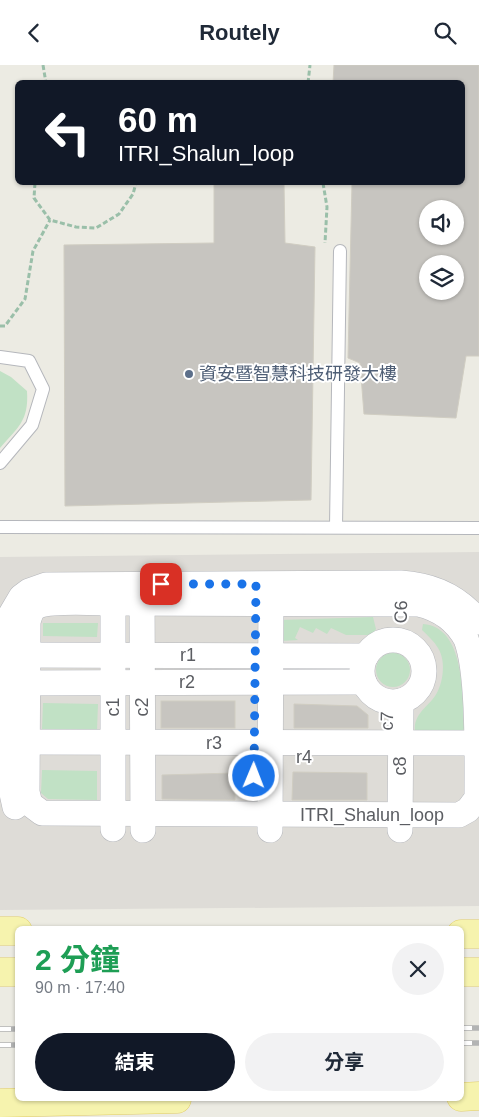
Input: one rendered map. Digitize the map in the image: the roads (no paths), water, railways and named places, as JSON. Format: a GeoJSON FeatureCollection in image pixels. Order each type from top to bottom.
{"type":"FeatureCollection","features":[{"type":"Feature","properties":{"kind":"main road"},"geometry":{"type":"LineString","coordinates":[[0,931],[15,931]]}},
{"type":"Feature","properties":{"kind":"main road"},"geometry":{"type":"LineString","coordinates":[[464,934],[479,934]]}},
{"type":"Feature","properties":{"kind":"main road"},"geometry":{"type":"LineString","coordinates":[[0,971],[15,972]]}},
{"type":"Feature","properties":{"kind":"main road"},"geometry":{"type":"LineString","coordinates":[[464,972],[479,972]]}},
{"type":"Feature","properties":{"kind":"main road"},"geometry":{"type":"LineString","coordinates":[[464,1097],[479,1097]]}},
{"type":"Feature","properties":{"kind":"main road"},"geometry":{"type":"LineString","coordinates":[[0,1103],[88,1101]]}},
{"type":"Feature","properties":{"kind":"street","name":"ITRI_Shalun_loop"},"geometry":{"type":"LineString","coordinates":[[19,655],[5,627],[15,604],[29,591],[46,585],[113,593],[395,593],[420,584],[440,590],[461,604],[479,622]]}},
{"type":"Feature","properties":{"kind":"street","name":"ITRI_Shalun_loop"},"geometry":{"type":"LineString","coordinates":[[113,593],[38,606],[31,612],[19,655],[18,749],[12,803],[18,815],[26,823],[48,830],[113,822],[393,823],[454,830],[475,824],[479,820]]}},
{"type":"Feature","properties":{"kind":"street","name":"c1"},"geometry":{"type":"LineString","coordinates":[[113,593],[113,822]]}},
{"type":"Feature","properties":{"kind":"street","name":"c2"},"geometry":{"type":"LineString","coordinates":[[142,593],[143,822]]}},
{"type":"Feature","properties":{"kind":"street"},"geometry":{"type":"LineString","coordinates":[[262,822],[263,593]]}},
{"type":"Feature","properties":{"kind":"street","name":"ITRI_Shalun_loop"},"geometry":{"type":"LineString","coordinates":[[393,823],[459,815],[468,810],[477,798],[478,750],[472,655],[466,638],[456,623],[435,608],[419,604],[395,593]]}},
{"type":"Feature","properties":{"kind":"street"},"geometry":{"type":"LineString","coordinates":[[394,640],[395,593]]}},
{"type":"Feature","properties":{"kind":"street"},"geometry":{"type":"LineString","coordinates":[[394,640],[415,647],[421,655],[424,674],[417,692],[394,701],[373,695],[364,682],[362,673],[366,656],[371,648],[394,640]]}},
{"type":"Feature","properties":{"kind":"street","name":"r1"},"geometry":{"type":"LineString","coordinates":[[19,655],[366,656]]}},
{"type":"Feature","properties":{"kind":"street","name":"r2"},"geometry":{"type":"LineString","coordinates":[[19,683],[364,682]]}},
{"type":"Feature","properties":{"kind":"street","name":"c7"},"geometry":{"type":"LineString","coordinates":[[393,750],[394,701]]}},
{"type":"Feature","properties":{"kind":"street","name":"r3"},"geometry":{"type":"LineString","coordinates":[[18,749],[393,750]]}},
{"type":"Feature","properties":{"kind":"street"},"geometry":{"type":"LineString","coordinates":[[393,750],[478,750]]}},
{"type":"Feature","properties":{"kind":"street","name":"c8"},"geometry":{"type":"LineString","coordinates":[[393,750],[393,823]]}},
{"type":"Feature","properties":{"kind":"lane"},"geometry":{"type":"LineString","coordinates":[[336,527],[340,251]]}},
{"type":"Feature","properties":{"kind":"lane"},"geometry":{"type":"LineString","coordinates":[[0,357],[29,361],[43,389],[32,425],[0,463]]}},
{"type":"Feature","properties":{"kind":"lane"},"geometry":{"type":"LineString","coordinates":[[0,527],[479,528]]}},
{"type":"Feature","properties":{"kind":"railway"},"geometry":{"type":"LineString","coordinates":[[464,1028],[479,1028]]}},
{"type":"Feature","properties":{"kind":"railway"},"geometry":{"type":"LineString","coordinates":[[0,1029],[15,1029]]}},
{"type":"Feature","properties":{"kind":"railway"},"geometry":{"type":"LineString","coordinates":[[464,1043],[479,1043]]}},
{"type":"Feature","properties":{"kind":"railway"},"geometry":{"type":"LineString","coordinates":[[0,1045],[15,1045]]}},
{"type":"Feature","properties":{"kind":"place","name":"資安暨智慧科技研發大樓"},"geometry":{"type":"Point","coordinates":[189,374]}}]}
